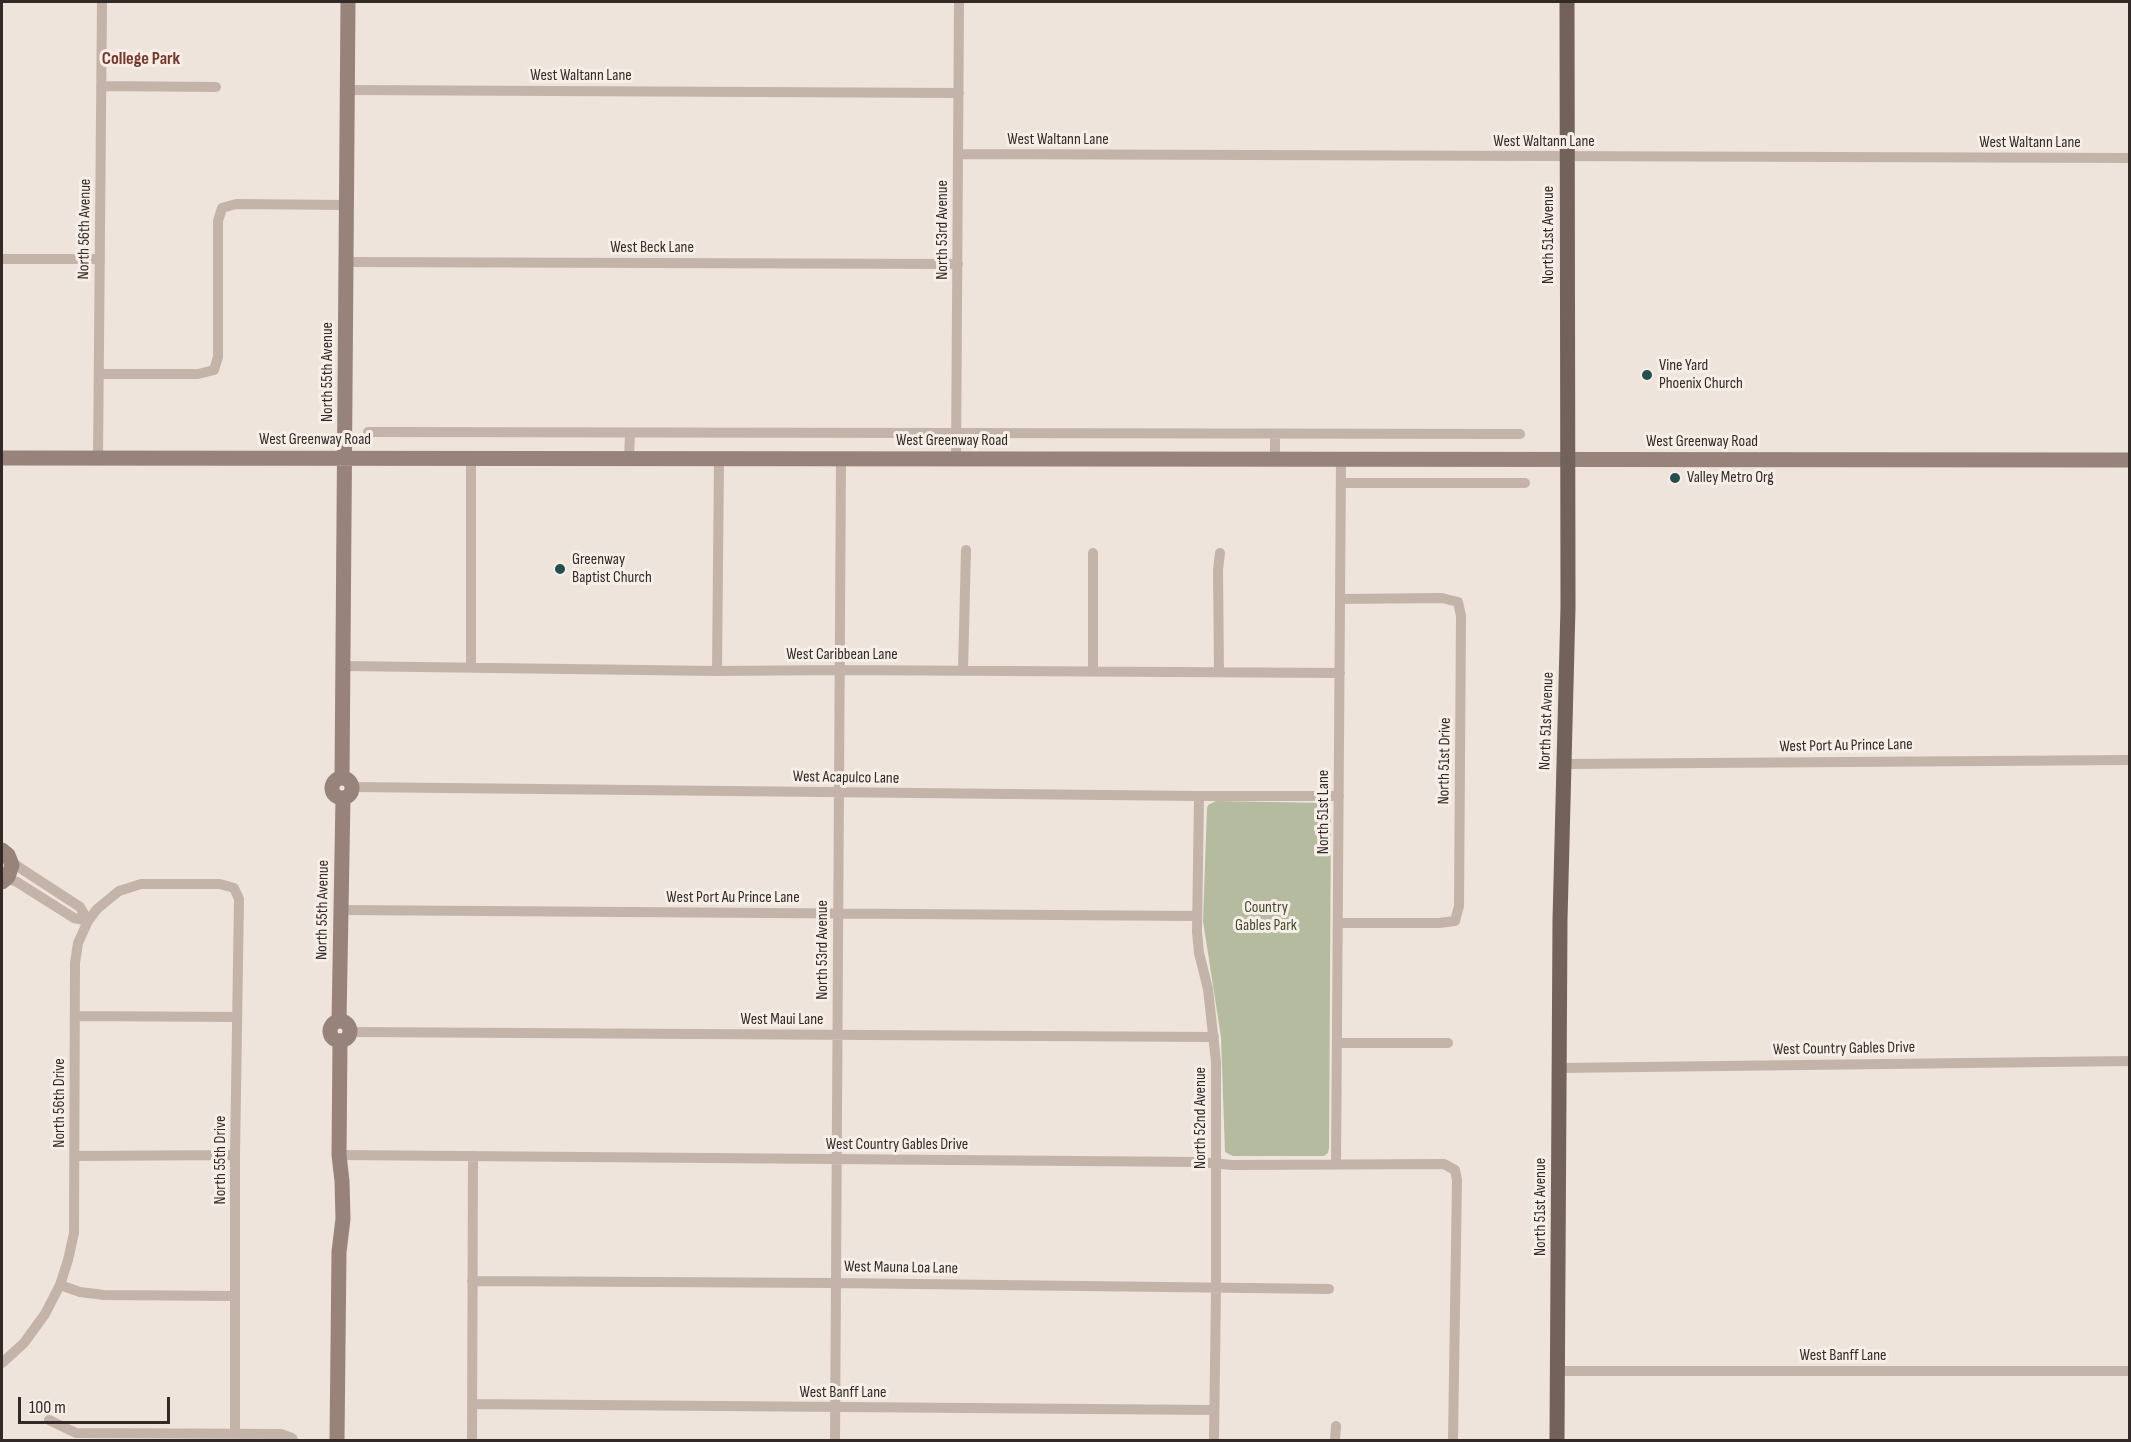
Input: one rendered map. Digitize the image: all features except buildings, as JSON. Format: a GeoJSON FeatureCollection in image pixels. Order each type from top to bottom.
{"type":"FeatureCollection","features":[{"type":"Feature","properties":{"kind":"main road","name":"North 55th Avenue"},"geometry":{"type":"LineString","coordinates":[[337,1440],[339,1252],[333,1210],[333,1182],[339,1155],[343,1031],[341,910],[346,788],[344,666],[348,2]]}},
{"type":"Feature","properties":{"kind":"main road","name":"North 51st Avenue"},"geometry":{"type":"LineString","coordinates":[[1557,1440],[1560,920],[1568,607],[1567,2]]}},
{"type":"Feature","properties":{"kind":"main road","name":"West Greenway Road"},"geometry":{"type":"LineString","coordinates":[[2,458],[2130,460]]}},
{"type":"Feature","properties":{"kind":"main road"},"geometry":{"type":"LineString","coordinates":[[3,882],[11,871],[6,856]]}},
{"type":"Feature","properties":{"kind":"street","name":"North 56th Avenue"},"geometry":{"type":"LineString","coordinates":[[98,458],[102,2]]}},
{"type":"Feature","properties":{"kind":"street","name":"North 53rd Avenue"},"geometry":{"type":"LineString","coordinates":[[956,460],[959,2]]}},
{"type":"Feature","properties":{"kind":"street"},"geometry":{"type":"LineString","coordinates":[[101,86],[216,87]]}},
{"type":"Feature","properties":{"kind":"street","name":"West Waltann Lane"},"geometry":{"type":"LineString","coordinates":[[347,90],[959,93]]}},
{"type":"Feature","properties":{"kind":"street","name":"West Waltann Lane"},"geometry":{"type":"LineString","coordinates":[[958,154],[2130,158]]}},
{"type":"Feature","properties":{"kind":"street"},"geometry":{"type":"LineString","coordinates":[[99,374],[198,374],[214,370],[218,357],[218,221],[222,207],[236,204],[346,205]]}},
{"type":"Feature","properties":{"kind":"street"},"geometry":{"type":"LineString","coordinates":[[2,259],[100,259]]}},
{"type":"Feature","properties":{"kind":"street","name":"West Beck Lane"},"geometry":{"type":"LineString","coordinates":[[346,262],[958,264]]}},
{"type":"Feature","properties":{"kind":"street","name":"West Greenway Road"},"geometry":{"type":"LineString","coordinates":[[368,432],[1520,434]]}},
{"type":"Feature","properties":{"kind":"street"},"geometry":{"type":"LineString","coordinates":[[629,459],[630,433]]}},
{"type":"Feature","properties":{"kind":"street"},"geometry":{"type":"LineString","coordinates":[[1275,434],[1275,460]]}},
{"type":"Feature","properties":{"kind":"street"},"geometry":{"type":"LineString","coordinates":[[471,458],[471,668]]}},
{"type":"Feature","properties":{"kind":"street"},"geometry":{"type":"LineString","coordinates":[[717,670],[719,459]]}},
{"type":"Feature","properties":{"kind":"street","name":"North 53rd Avenue"},"geometry":{"type":"LineString","coordinates":[[834,1440],[841,459]]}},
{"type":"Feature","properties":{"kind":"street","name":"North 51st Lane"},"geometry":{"type":"LineString","coordinates":[[1336,1165],[1341,460]]}},
{"type":"Feature","properties":{"kind":"street"},"geometry":{"type":"LineString","coordinates":[[1341,483],[1526,483]]}},
{"type":"Feature","properties":{"kind":"street"},"geometry":{"type":"LineString","coordinates":[[963,670],[966,550]]}},
{"type":"Feature","properties":{"kind":"street"},"geometry":{"type":"LineString","coordinates":[[1092,553],[1092,671]]}},
{"type":"Feature","properties":{"kind":"street"},"geometry":{"type":"LineString","coordinates":[[1219,672],[1218,570],[1220,553]]}},
{"type":"Feature","properties":{"kind":"street","name":"North 51st Drive"},"geometry":{"type":"LineString","coordinates":[[1338,923],[1455,921],[1459,906],[1461,616],[1458,602],[1442,598],[1340,599]]}},
{"type":"Feature","properties":{"kind":"street","name":"West Caribbean Lane"},"geometry":{"type":"LineString","coordinates":[[344,666],[1340,673]]}},
{"type":"Feature","properties":{"kind":"street","name":"West Port Au Prince Lane"},"geometry":{"type":"LineString","coordinates":[[1563,764],[2130,760]]}},
{"type":"Feature","properties":{"kind":"street","name":"West Acapulco Lane"},"geometry":{"type":"LineString","coordinates":[[346,788],[1339,796]]}},
{"type":"Feature","properties":{"kind":"street","name":"North 52nd Avenue"},"geometry":{"type":"LineString","coordinates":[[1199,796],[1197,916],[1199,952],[1208,989],[1214,1037],[1216,1163],[1214,1440]]}},
{"type":"Feature","properties":{"kind":"street"},"geometry":{"type":"LineString","coordinates":[[6,856],[80,907],[88,921]]}},
{"type":"Feature","properties":{"kind":"street"},"geometry":{"type":"LineString","coordinates":[[3,882],[17,882],[74,918],[88,921]]}},
{"type":"Feature","properties":{"kind":"street","name":"North 55th Drive"},"geometry":{"type":"LineString","coordinates":[[88,921],[97,909],[119,891],[141,884],[220,884],[234,888],[239,899],[235,1155],[235,1434]]}},
{"type":"Feature","properties":{"kind":"street"},"geometry":{"type":"LineString","coordinates":[[47,901],[54,891]]}},
{"type":"Feature","properties":{"kind":"street","name":"West Port Au Prince Lane"},"geometry":{"type":"LineString","coordinates":[[341,910],[1197,916]]}},
{"type":"Feature","properties":{"kind":"street","name":"North 56th Drive"},"geometry":{"type":"LineString","coordinates":[[60,1285],[74,1233],[75,963],[78,943],[88,921]]}},
{"type":"Feature","properties":{"kind":"street"},"geometry":{"type":"LineString","coordinates":[[75,1016],[237,1017]]}},
{"type":"Feature","properties":{"kind":"street","name":"West Maui Lane"},"geometry":{"type":"LineString","coordinates":[[343,1031],[1214,1037]]}},
{"type":"Feature","properties":{"kind":"street"},"geometry":{"type":"LineString","coordinates":[[1337,1043],[1448,1043]]}},
{"type":"Feature","properties":{"kind":"street","name":"West Country Gables Drive"},"geometry":{"type":"LineString","coordinates":[[1560,1068],[2130,1061]]}},
{"type":"Feature","properties":{"kind":"street"},"geometry":{"type":"LineString","coordinates":[[75,1156],[235,1155]]}},
{"type":"Feature","properties":{"kind":"street","name":"West Country Gables Drive"},"geometry":{"type":"LineString","coordinates":[[339,1155],[1336,1165],[1444,1164],[1455,1170],[1457,1180],[1454,1440]]}},
{"type":"Feature","properties":{"kind":"street"},"geometry":{"type":"LineString","coordinates":[[472,1440],[473,1156]]}},
{"type":"Feature","properties":{"kind":"street","name":"West Mauna Loa Lane"},"geometry":{"type":"LineString","coordinates":[[472,1281],[836,1282],[1329,1289]]}},
{"type":"Feature","properties":{"kind":"street"},"geometry":{"type":"LineString","coordinates":[[2,1363],[24,1343],[45,1314],[60,1285],[80,1292],[104,1295],[235,1296]]}},
{"type":"Feature","properties":{"kind":"street","name":"West Banff Lane"},"geometry":{"type":"LineString","coordinates":[[1557,1371],[2130,1371]]}},
{"type":"Feature","properties":{"kind":"street","name":"West Banff Lane"},"geometry":{"type":"LineString","coordinates":[[472,1404],[1214,1410]]}},
{"type":"Feature","properties":{"kind":"street"},"geometry":{"type":"LineString","coordinates":[[48,1420],[76,1433],[281,1434],[293,1439]]}},
{"type":"Feature","properties":{"kind":"street"},"geometry":{"type":"LineString","coordinates":[[1335,1440],[1336,1426]]}},
{"type":"Feature","properties":{"kind":"green space","name":"Country Gables Park"},"geometry":{"type":"Polygon","coordinates":[[[1216,801],[1325,803],[1331,809],[1329,1148],[1328,1153],[1324,1156],[1233,1156],[1225,1152],[1221,1037],[1203,921],[1207,808],[1216,801]]]}},
{"type":"Feature","properties":{"kind":"place","name":"Vine Yard Phoenix Church"},"geometry":{"type":"Point","coordinates":[1647,375]}},
{"type":"Feature","properties":{"kind":"place","name":"Valley Metro Org"},"geometry":{"type":"Point","coordinates":[1675,478]}},
{"type":"Feature","properties":{"kind":"place","name":"Greenway Baptist Church"},"geometry":{"type":"Point","coordinates":[560,569]}},
{"type":"Feature","properties":{"kind":"district","name":"College Park"},"geometry":{"type":"Point","coordinates":[141,59]}}]}
